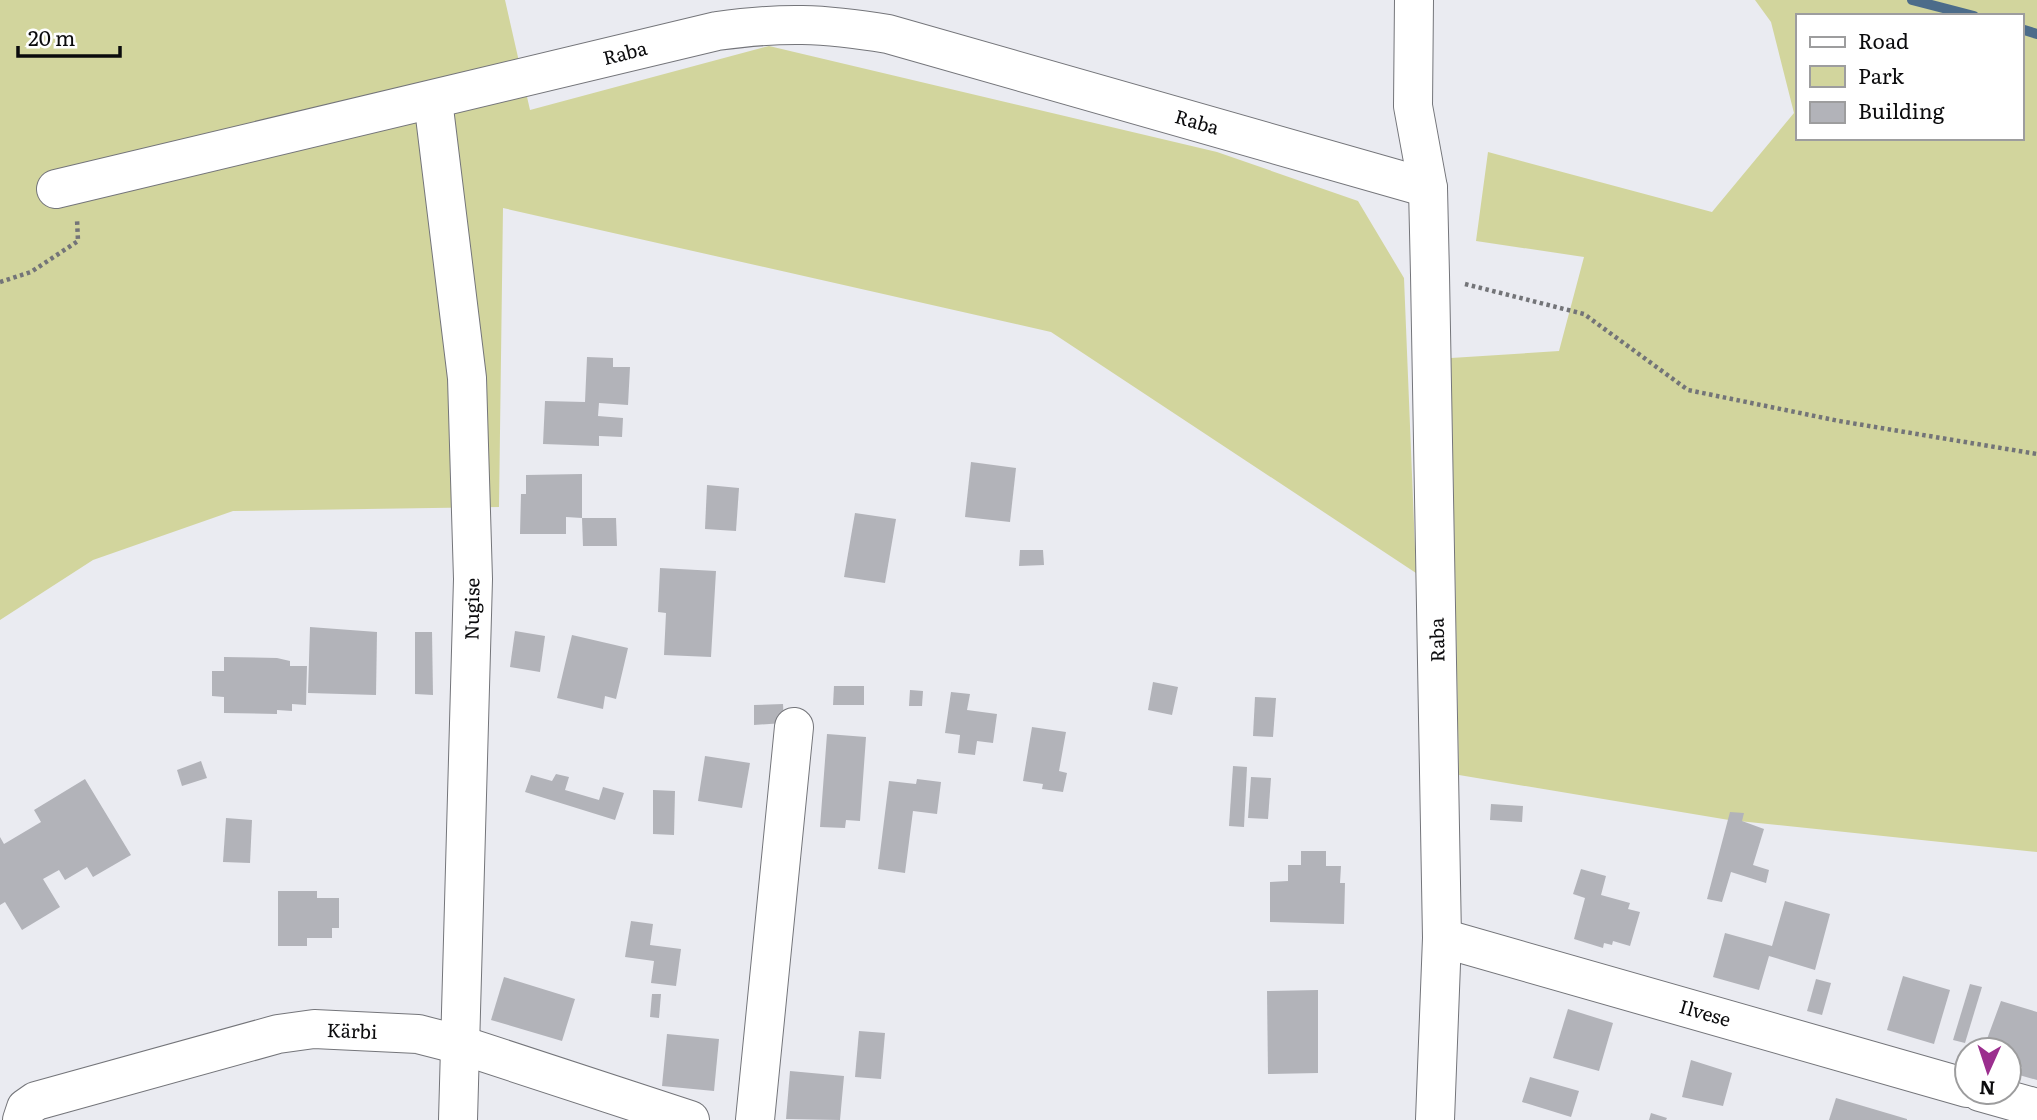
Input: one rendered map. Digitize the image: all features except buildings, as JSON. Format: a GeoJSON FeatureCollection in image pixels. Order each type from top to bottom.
{"type":"FeatureCollection","features":[{"type":"Feature","properties":{"kind":"street"},"geometry":{"type":"LineString","coordinates":[[1414,0],[1413,106],[1428,188]]}},
{"type":"Feature","properties":{"kind":"street","name":"Raba"},"geometry":{"type":"LineString","coordinates":[[66,187],[717,31],[780,23],[830,24],[888,34],[1428,188],[1442,938],[1435,1120]]}},
{"type":"Feature","properties":{"kind":"street","name":"Nugise"},"geometry":{"type":"LineString","coordinates":[[433,100],[467,378],[473,579],[458,1120]]}},
{"type":"Feature","properties":{"kind":"street"},"geometry":{"type":"LineString","coordinates":[[755,1120],[794,727]]}},
{"type":"Feature","properties":{"kind":"street","name":"Ilvese"},"geometry":{"type":"LineString","coordinates":[[1442,938],[1953,1084]]}},
{"type":"Feature","properties":{"kind":"street","name":"Kärbi"},"geometry":{"type":"LineString","coordinates":[[22,1120],[26,1108],[36,1101],[278,1034],[314,1030],[418,1034],[460,1045],[690,1120]]}},
{"type":"Feature","properties":{"kind":"path"},"geometry":{"type":"LineString","coordinates":[[0,282],[31,272],[78,242],[66,187]]}},
{"type":"Feature","properties":{"kind":"path"},"geometry":{"type":"LineString","coordinates":[[1430,275],[1584,314],[1688,390],[1839,421],[2037,454]]}},
{"type":"Feature","properties":{"kind":"green space"},"geometry":{"type":"Polygon","coordinates":[[[0,0],[505,0],[530,110],[769,46],[1217,152],[1358,201],[1404,278],[1416,573],[1051,332],[503,208],[499,507],[233,511],[93,560],[0,620],[0,0]]]}},
{"type":"Feature","properties":{"kind":"green space"},"geometry":{"type":"Polygon","coordinates":[[[1755,0],[2037,0],[2037,852],[1729,820],[1459,775],[1451,358],[1559,351],[1584,257],[1476,241],[1488,152],[1712,212],[1794,113],[1771,22],[1755,0]]]}},
{"type":"Feature","properties":{"kind":"waterway"},"geometry":{"type":"LineString","coordinates":[[1912,0],[1966,14]]}},
{"type":"Feature","properties":{"kind":"waterway"},"geometry":{"type":"LineString","coordinates":[[2023,30],[2037,34]]}}]}
